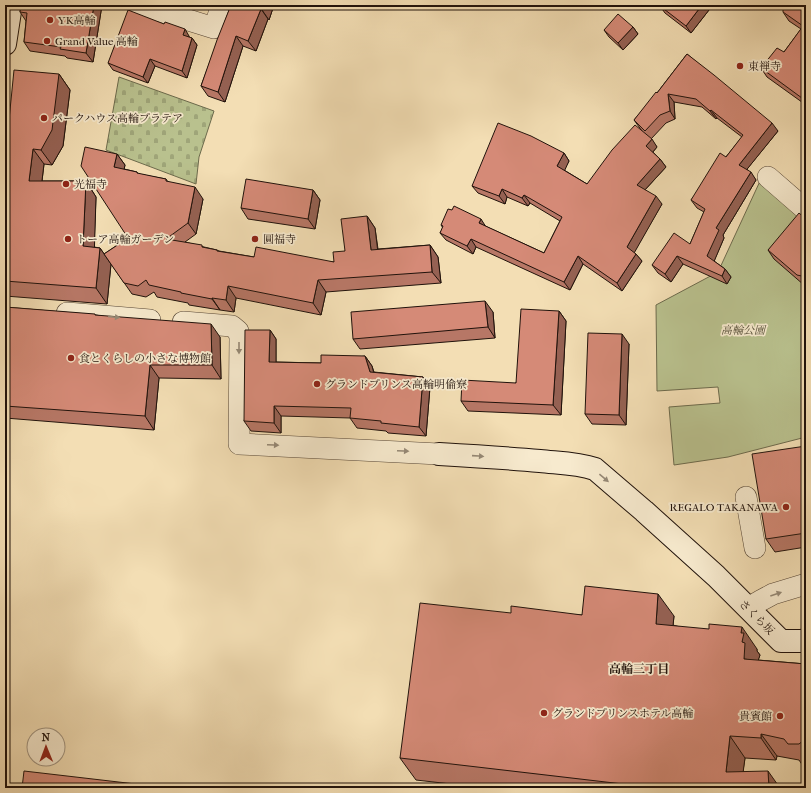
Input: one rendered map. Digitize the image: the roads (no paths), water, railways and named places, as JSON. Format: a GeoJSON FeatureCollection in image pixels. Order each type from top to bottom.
{"type":"FeatureCollection","features":[{"type":"Feature","properties":{"kind":"street"},"geometry":{"type":"LineString","coordinates":[[5,44],[11,5]]}},
{"type":"Feature","properties":{"kind":"street"},"geometry":{"type":"LineString","coordinates":[[140,5],[214,28],[222,5]]}},
{"type":"Feature","properties":{"kind":"street"},"geometry":{"type":"LineString","coordinates":[[768,178],[806,210]]}},
{"type":"Feature","properties":{"kind":"street"},"geometry":{"type":"LineString","coordinates":[[52,312],[232,326],[238,330],[240,337],[239,444],[440,454]]}},
{"type":"Feature","properties":{"kind":"street","name":"さくら坂"},"geometry":{"type":"LineString","coordinates":[[440,454],[560,463],[595,469],[716,576],[781,641],[806,640]]}},
{"type":"Feature","properties":{"kind":"street"},"geometry":{"type":"LineString","coordinates":[[746,498],[755,548]]}},
{"type":"Feature","properties":{"kind":"street"},"geometry":{"type":"LineString","coordinates":[[748,608],[773,594],[806,584]]}},
{"type":"Feature","properties":{"kind":"place","name":"YK高輪"},"geometry":{"type":"Point","coordinates":[50,20]}},
{"type":"Feature","properties":{"kind":"place","name":"Grand Value 高輪"},"geometry":{"type":"Point","coordinates":[47,41]}},
{"type":"Feature","properties":{"kind":"place","name":"東禅寺"},"geometry":{"type":"Point","coordinates":[740,66]}},
{"type":"Feature","properties":{"kind":"place","name":"パークハウス高輪プラテア"},"geometry":{"type":"Point","coordinates":[44,118]}},
{"type":"Feature","properties":{"kind":"place","name":"光福寺"},"geometry":{"type":"Point","coordinates":[66,184]}},
{"type":"Feature","properties":{"kind":"place","name":"トーア高輪ガーデン"},"geometry":{"type":"Point","coordinates":[68,239]}},
{"type":"Feature","properties":{"kind":"place","name":"圓福寺"},"geometry":{"type":"Point","coordinates":[255,239]}},
{"type":"Feature","properties":{"kind":"place","name":"食とくらしの小さな博物館"},"geometry":{"type":"Point","coordinates":[71,358]}},
{"type":"Feature","properties":{"kind":"place","name":"グランドプリンス高輪明倫寮"},"geometry":{"type":"Point","coordinates":[317,384]}},
{"type":"Feature","properties":{"kind":"place","name":"REGALO TAKANAWA"},"geometry":{"type":"Point","coordinates":[786,507]}},
{"type":"Feature","properties":{"kind":"place","name":"グランドプリンスホテル高輪"},"geometry":{"type":"Point","coordinates":[544,713]}},
{"type":"Feature","properties":{"kind":"place","name":"貴賓館"},"geometry":{"type":"Point","coordinates":[780,716]}},
{"type":"Feature","properties":{"kind":"district","name":"高輪三丁目"},"geometry":{"type":"Point","coordinates":[639,669]}},
{"type":"Feature","properties":{"kind":"park label","name":"高輪公園"},"geometry":{"type":"Point","coordinates":[743,330]}}]}
